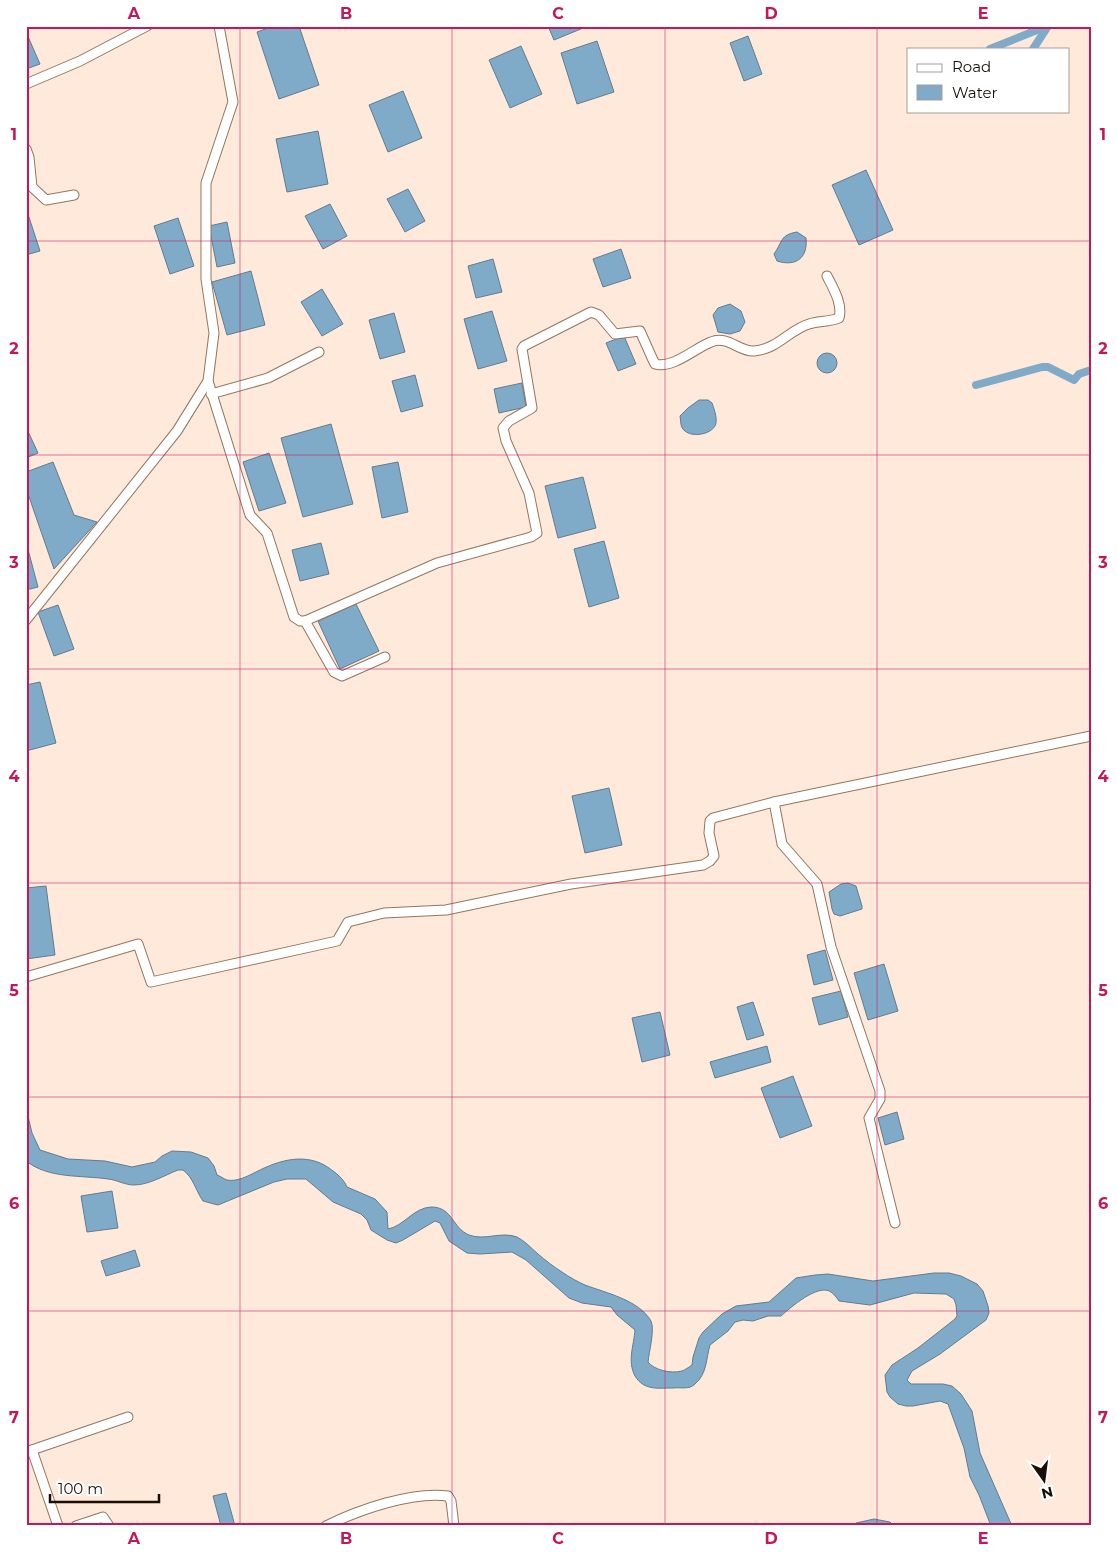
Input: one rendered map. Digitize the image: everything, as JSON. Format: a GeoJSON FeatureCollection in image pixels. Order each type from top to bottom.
{"type":"FeatureCollection","features":[{"type":"Feature","properties":{"kind":"street"},"geometry":{"type":"LineString","coordinates":[[26,84],[80,62],[147,26]]}},
{"type":"Feature","properties":{"kind":"street"},"geometry":{"type":"LineString","coordinates":[[219,26],[233,102],[206,183],[206,278],[214,333],[208,381],[250,515],[267,533],[294,617],[300,621],[305,621],[437,563],[531,537],[537,533],[529,493],[506,441],[503,428],[509,420],[532,408],[522,354],[524,346],[591,312],[599,315],[615,334],[640,331],[653,360],[660,366],[679,359],[712,341],[724,340],[752,351],[765,349],[807,325],[839,318],[837,296],[827,276]]}},
{"type":"Feature","properties":{"kind":"street"},"geometry":{"type":"LineString","coordinates":[[26,149],[29,157],[32,187],[46,200],[74,195]]}},
{"type":"Feature","properties":{"kind":"street"},"geometry":{"type":"LineString","coordinates":[[211,394],[268,378],[320,352]]}},
{"type":"Feature","properties":{"kind":"street"},"geometry":{"type":"LineString","coordinates":[[26,620],[177,431],[208,381]]}},
{"type":"Feature","properties":{"kind":"street"},"geometry":{"type":"LineString","coordinates":[[305,621],[334,672],[342,676],[385,657]]}},
{"type":"Feature","properties":{"kind":"street"},"geometry":{"type":"LineString","coordinates":[[26,977],[138,944],[151,982],[337,941],[348,922],[384,913],[446,910],[571,884],[703,865],[714,856],[710,833],[710,821],[713,818],[774,802],[1091,736]]}},
{"type":"Feature","properties":{"kind":"street"},"geometry":{"type":"LineString","coordinates":[[774,802],[782,844],[817,884],[831,947],[880,1091],[880,1099],[869,1118],[895,1223]]}},
{"type":"Feature","properties":{"kind":"street"},"geometry":{"type":"LineString","coordinates":[[58,1526],[29,1451],[128,1417]]}},
{"type":"Feature","properties":{"kind":"street"},"geometry":{"type":"LineString","coordinates":[[326,1526],[358,1512],[390,1502],[437,1494],[448,1496],[451,1500],[454,1526]]}},
{"type":"Feature","properties":{"kind":"street"},"geometry":{"type":"LineString","coordinates":[[76,1526],[103,1517],[109,1526]]}},
{"type":"Feature","properties":{"kind":"water"},"geometry":{"type":"Polygon","coordinates":[[[274,26],[299,26],[319,85],[279,99],[257,32],[274,26]]]}},
{"type":"Feature","properties":{"kind":"water"},"geometry":{"type":"Polygon","coordinates":[[[548,26],[588,26],[554,40],[548,26]]]}},
{"type":"Feature","properties":{"kind":"water"},"geometry":{"type":"Polygon","coordinates":[[[26,32],[40,64],[26,69],[26,32]]]}},
{"type":"Feature","properties":{"kind":"water"},"geometry":{"type":"Polygon","coordinates":[[[748,36],[762,74],[744,81],[730,43],[748,36]]]}},
{"type":"Feature","properties":{"kind":"water"},"geometry":{"type":"Polygon","coordinates":[[[597,41],[614,92],[577,104],[561,53],[597,41]]]}},
{"type":"Feature","properties":{"kind":"water"},"geometry":{"type":"Polygon","coordinates":[[[521,46],[542,94],[510,108],[489,60],[521,46]]]}},
{"type":"Feature","properties":{"kind":"water"},"geometry":{"type":"Polygon","coordinates":[[[403,91],[422,138],[388,152],[369,105],[403,91]]]}},
{"type":"Feature","properties":{"kind":"water"},"geometry":{"type":"Polygon","coordinates":[[[318,131],[328,184],[287,192],[276,139],[318,131]]]}},
{"type":"Feature","properties":{"kind":"water"},"geometry":{"type":"Polygon","coordinates":[[[866,170],[893,230],[859,245],[832,185],[866,170]]]}},
{"type":"Feature","properties":{"kind":"water"},"geometry":{"type":"Polygon","coordinates":[[[408,189],[425,221],[405,232],[387,199],[408,189]]]}},
{"type":"Feature","properties":{"kind":"water"},"geometry":{"type":"Polygon","coordinates":[[[330,204],[347,236],[323,249],[305,216],[330,204]]]}},
{"type":"Feature","properties":{"kind":"water"},"geometry":{"type":"Polygon","coordinates":[[[26,208],[40,251],[26,255],[26,208]]]}},
{"type":"Feature","properties":{"kind":"water"},"geometry":{"type":"Polygon","coordinates":[[[178,218],[194,266],[170,274],[154,226],[178,218]]]}},
{"type":"Feature","properties":{"kind":"water"},"geometry":{"type":"Polygon","coordinates":[[[227,222],[235,263],[217,267],[209,226],[227,222]]]}},
{"type":"Feature","properties":{"kind":"water"},"geometry":{"type":"Polygon","coordinates":[[[797,232],[806,238],[803,256],[790,263],[777,261],[774,254],[782,239],[797,232]]]}},
{"type":"Feature","properties":{"kind":"water"},"geometry":{"type":"Polygon","coordinates":[[[621,249],[631,278],[603,287],[593,259],[621,249]]]}},
{"type":"Feature","properties":{"kind":"water"},"geometry":{"type":"Polygon","coordinates":[[[493,259],[502,292],[476,298],[468,266],[493,259]]]}},
{"type":"Feature","properties":{"kind":"water"},"geometry":{"type":"Polygon","coordinates":[[[251,271],[265,325],[227,335],[212,282],[251,271]]]}},
{"type":"Feature","properties":{"kind":"water"},"geometry":{"type":"Polygon","coordinates":[[[322,289],[343,324],[322,336],[301,302],[322,289]]]}},
{"type":"Feature","properties":{"kind":"water"},"geometry":{"type":"Polygon","coordinates":[[[730,304],[741,311],[745,322],[740,331],[730,334],[718,332],[713,315],[718,308],[730,304]]]}},
{"type":"Feature","properties":{"kind":"water"},"geometry":{"type":"Polygon","coordinates":[[[492,311],[507,361],[478,369],[464,319],[492,311]]]}},
{"type":"Feature","properties":{"kind":"water"},"geometry":{"type":"Polygon","coordinates":[[[394,313],[405,352],[380,359],[369,320],[394,313]]]}},
{"type":"Feature","properties":{"kind":"water"},"geometry":{"type":"Polygon","coordinates":[[[624,336],[636,364],[618,371],[606,343],[624,336]]]}},
{"type":"Feature","properties":{"kind":"water"},"geometry":{"type":"Polygon","coordinates":[[[827,353],[834,356],[837,363],[834,370],[827,373],[820,370],[817,363],[820,356],[827,353]]]}},
{"type":"Feature","properties":{"kind":"water"},"geometry":{"type":"Polygon","coordinates":[[[415,375],[423,406],[401,412],[392,381],[415,375]]]}},
{"type":"Feature","properties":{"kind":"water"},"geometry":{"type":"Polygon","coordinates":[[[522,383],[526,407],[499,413],[494,389],[522,383]]]}},
{"type":"Feature","properties":{"kind":"water"},"geometry":{"type":"Polygon","coordinates":[[[699,400],[708,400],[712,403],[716,415],[716,423],[711,430],[703,434],[693,434],[682,428],[680,416],[699,400]]]}},
{"type":"Feature","properties":{"kind":"water"},"geometry":{"type":"Polygon","coordinates":[[[331,424],[353,504],[303,517],[281,438],[331,424]]]}},
{"type":"Feature","properties":{"kind":"water"},"geometry":{"type":"Polygon","coordinates":[[[26,427],[38,453],[26,458],[26,427]]]}},
{"type":"Feature","properties":{"kind":"water"},"geometry":{"type":"Polygon","coordinates":[[[269,453],[286,503],[259,511],[243,462],[269,453]]]}},
{"type":"Feature","properties":{"kind":"water"},"geometry":{"type":"Polygon","coordinates":[[[53,462],[74,515],[97,522],[54,569],[26,488],[26,472],[53,462]]]}},
{"type":"Feature","properties":{"kind":"water"},"geometry":{"type":"Polygon","coordinates":[[[398,462],[408,512],[382,518],[372,467],[398,462]]]}},
{"type":"Feature","properties":{"kind":"water"},"geometry":{"type":"Polygon","coordinates":[[[583,477],[596,528],[558,538],[545,486],[583,477]]]}},
{"type":"Feature","properties":{"kind":"water"},"geometry":{"type":"Polygon","coordinates":[[[604,541],[619,598],[589,607],[574,549],[604,541]]]}},
{"type":"Feature","properties":{"kind":"water"},"geometry":{"type":"Polygon","coordinates":[[[26,542],[38,587],[26,590],[26,542]]]}},
{"type":"Feature","properties":{"kind":"water"},"geometry":{"type":"Polygon","coordinates":[[[321,543],[329,574],[300,581],[292,550],[321,543]]]}},
{"type":"Feature","properties":{"kind":"water"},"geometry":{"type":"Polygon","coordinates":[[[356,604],[379,651],[340,669],[318,621],[356,604]]]}},
{"type":"Feature","properties":{"kind":"water"},"geometry":{"type":"Polygon","coordinates":[[[58,605],[74,649],[54,656],[38,612],[58,605]]]}},
{"type":"Feature","properties":{"kind":"water"},"geometry":{"type":"Polygon","coordinates":[[[40,682],[56,743],[26,751],[26,685],[40,682]]]}},
{"type":"Feature","properties":{"kind":"water"},"geometry":{"type":"Polygon","coordinates":[[[609,788],[622,845],[585,853],[572,796],[609,788]]]}},
{"type":"Feature","properties":{"kind":"water"},"geometry":{"type":"Polygon","coordinates":[[[848,883],[856,886],[862,909],[840,916],[834,914],[829,892],[841,884],[848,883]]]}},
{"type":"Feature","properties":{"kind":"water"},"geometry":{"type":"Polygon","coordinates":[[[46,886],[55,955],[26,959],[26,888],[46,886]]]}},
{"type":"Feature","properties":{"kind":"water"},"geometry":{"type":"Polygon","coordinates":[[[825,950],[833,980],[814,985],[807,955],[825,950]]]}},
{"type":"Feature","properties":{"kind":"water"},"geometry":{"type":"Polygon","coordinates":[[[884,964],[898,1011],[868,1020],[854,973],[884,964]]]}},
{"type":"Feature","properties":{"kind":"water"},"geometry":{"type":"Polygon","coordinates":[[[841,991],[848,1017],[819,1025],[812,998],[841,991]]]}},
{"type":"Feature","properties":{"kind":"water"},"geometry":{"type":"Polygon","coordinates":[[[753,1002],[764,1035],[747,1040],[737,1007],[753,1002]]]}},
{"type":"Feature","properties":{"kind":"water"},"geometry":{"type":"Polygon","coordinates":[[[660,1012],[670,1055],[642,1062],[632,1018],[660,1012]]]}},
{"type":"Feature","properties":{"kind":"water"},"geometry":{"type":"Polygon","coordinates":[[[767,1046],[771,1062],[715,1078],[710,1062],[767,1046]]]}},
{"type":"Feature","properties":{"kind":"water"},"geometry":{"type":"Polygon","coordinates":[[[793,1076],[812,1126],[780,1138],[761,1088],[793,1076]]]}},
{"type":"Feature","properties":{"kind":"water"},"geometry":{"type":"Polygon","coordinates":[[[26,1108],[32,1133],[40,1150],[68,1159],[105,1161],[132,1167],[155,1162],[172,1151],[191,1152],[208,1158],[214,1166],[217,1175],[227,1180],[242,1178],[283,1161],[311,1160],[329,1168],[341,1178],[347,1187],[375,1199],[387,1212],[388,1229],[419,1210],[431,1207],[444,1210],[463,1232],[469,1235],[481,1237],[511,1235],[517,1237],[571,1278],[630,1302],[646,1314],[652,1325],[648,1362],[658,1369],[668,1372],[682,1371],[692,1365],[699,1338],[722,1314],[736,1306],[769,1302],[796,1278],[828,1274],[873,1281],[934,1273],[949,1273],[961,1276],[977,1284],[983,1291],[989,1313],[986,1320],[940,1354],[912,1371],[907,1380],[911,1384],[943,1384],[952,1386],[961,1394],[972,1411],[980,1453],[1012,1526],[991,1526],[970,1477],[964,1448],[948,1404],[940,1401],[906,1406],[898,1404],[887,1392],[885,1375],[892,1365],[918,1348],[957,1316],[954,1299],[946,1294],[914,1293],[870,1305],[839,1301],[831,1292],[819,1291],[804,1298],[781,1316],[768,1316],[753,1321],[743,1320],[735,1322],[728,1331],[710,1345],[702,1376],[693,1386],[685,1388],[652,1388],[639,1381],[631,1365],[635,1330],[617,1315],[611,1307],[582,1303],[569,1298],[526,1260],[512,1252],[467,1253],[449,1241],[440,1223],[435,1221],[396,1243],[387,1240],[371,1230],[367,1220],[361,1214],[333,1202],[306,1179],[287,1179],[274,1182],[218,1205],[203,1201],[192,1180],[183,1170],[134,1185],[108,1179],[55,1174],[35,1167],[26,1161],[26,1108]]]}},
{"type":"Feature","properties":{"kind":"water"},"geometry":{"type":"Polygon","coordinates":[[[897,1112],[904,1139],[885,1145],[878,1118],[897,1112]]]}},
{"type":"Feature","properties":{"kind":"water"},"geometry":{"type":"Polygon","coordinates":[[[112,1191],[118,1228],[87,1232],[81,1196],[112,1191]]]}},
{"type":"Feature","properties":{"kind":"water"},"geometry":{"type":"Polygon","coordinates":[[[135,1250],[140,1266],[106,1276],[101,1261],[135,1250]]]}},
{"type":"Feature","properties":{"kind":"water"},"geometry":{"type":"Polygon","coordinates":[[[226,1493],[235,1526],[221,1526],[213,1496],[226,1493]]]}},
{"type":"Feature","properties":{"kind":"water"},"geometry":{"type":"Polygon","coordinates":[[[874,1519],[890,1522],[894,1526],[857,1526],[856,1523],[874,1519]]]}},
{"type":"Feature","properties":{"kind":"waterway"},"geometry":{"type":"LineString","coordinates":[[992,48],[1047,26]]}},
{"type":"Feature","properties":{"kind":"waterway"},"geometry":{"type":"LineString","coordinates":[[1034,48],[1048,26]]}},
{"type":"Feature","properties":{"kind":"waterway"},"geometry":{"type":"LineString","coordinates":[[976,385],[1042,367],[1048,367],[1074,380],[1079,374],[1091,370]]}}]}
